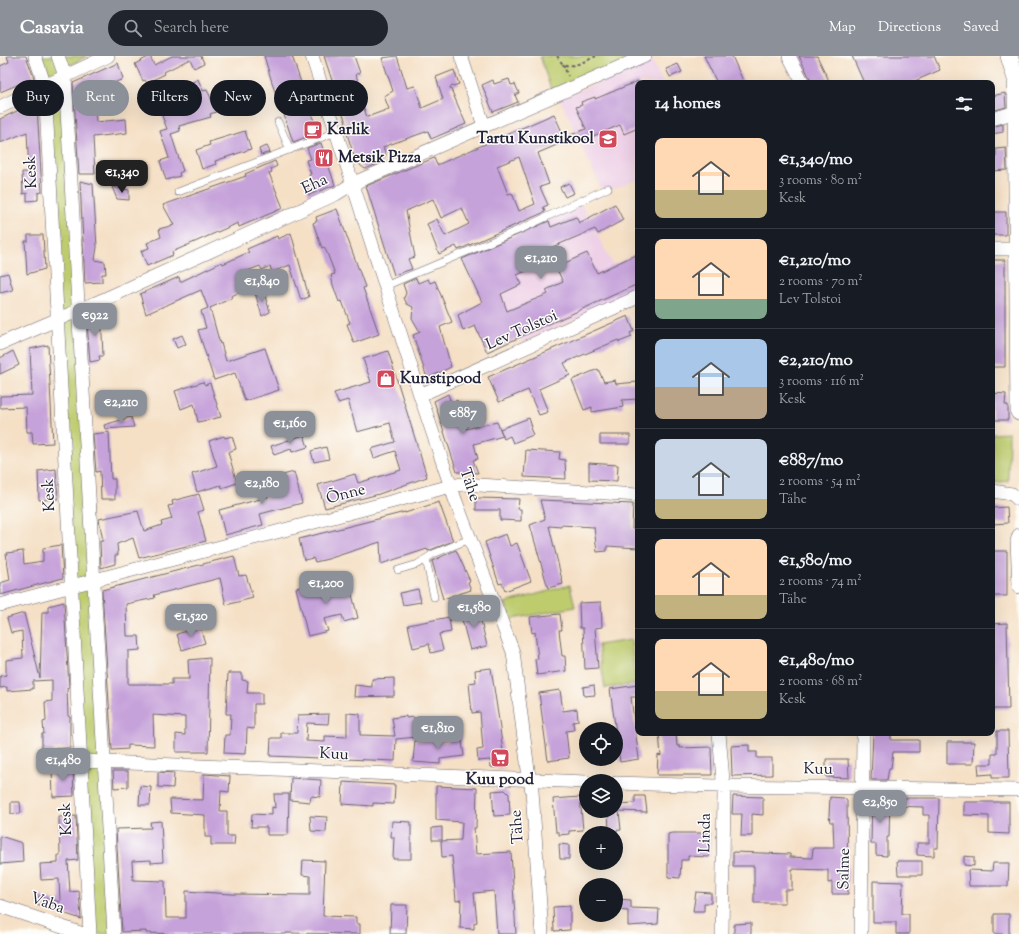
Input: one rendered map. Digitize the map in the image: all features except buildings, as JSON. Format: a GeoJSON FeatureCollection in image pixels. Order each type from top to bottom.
{"type":"FeatureCollection","features":[{"type":"Feature","properties":{"kind":"street","name":"Kesk"},"geometry":{"type":"LineString","coordinates":[[35,56],[42,80]]}},
{"type":"Feature","properties":{"kind":"street"},"geometry":{"type":"LineString","coordinates":[[58,56],[65,76],[77,311],[105,761],[114,934]]}},
{"type":"Feature","properties":{"kind":"street"},"geometry":{"type":"LineString","coordinates":[[57,80],[108,56]]}},
{"type":"Feature","properties":{"kind":"street","name":"Tähe"},"geometry":{"type":"LineString","coordinates":[[312,56],[354,183],[420,395],[470,539],[513,652],[532,791],[542,934]]}},
{"type":"Feature","properties":{"kind":"street"},"geometry":{"type":"LineString","coordinates":[[461,56],[484,126]]}},
{"type":"Feature","properties":{"kind":"street","name":"Eha"},"geometry":{"type":"LineString","coordinates":[[0,344],[57,320],[336,194],[354,183],[645,56]]}},
{"type":"Feature","properties":{"kind":"street"},"geometry":{"type":"LineString","coordinates":[[789,56],[801,80]]}},
{"type":"Feature","properties":{"kind":"street"},"geometry":{"type":"LineString","coordinates":[[1009,56],[1016,80],[1019,412]]}},
{"type":"Feature","properties":{"kind":"street"},"geometry":{"type":"LineString","coordinates":[[0,107],[12,101]]}},
{"type":"Feature","properties":{"kind":"street"},"geometry":{"type":"LineString","coordinates":[[995,118],[1016,112]]}},
{"type":"Feature","properties":{"kind":"street","name":"Kesk"},"geometry":{"type":"LineString","coordinates":[[46,116],[90,934]]}},
{"type":"Feature","properties":{"kind":"street"},"geometry":{"type":"LineString","coordinates":[[995,249],[1018,250]]}},
{"type":"Feature","properties":{"kind":"street","name":"Lev Tolstoi"},"geometry":{"type":"LineString","coordinates":[[420,395],[635,298]]}},
{"type":"Feature","properties":{"kind":"street","name":"Õnne"},"geometry":{"type":"LineString","coordinates":[[0,605],[94,579],[462,484],[635,495]]}},
{"type":"Feature","properties":{"kind":"street"},"geometry":{"type":"LineString","coordinates":[[995,491],[1012,494],[1019,500]]}},
{"type":"Feature","properties":{"kind":"street"},"geometry":{"type":"LineString","coordinates":[[1018,538],[1019,587]]}},
{"type":"Feature","properties":{"kind":"street","name":"Linda"},"geometry":{"type":"LineString","coordinates":[[719,736],[723,786],[722,934]]}},
{"type":"Feature","properties":{"kind":"street","name":"Salme"},"geometry":{"type":"LineString","coordinates":[[861,934],[863,736]]}},
{"type":"Feature","properties":{"kind":"street","name":"Kuu"},"geometry":{"type":"LineString","coordinates":[[81,761],[579,782]]}},
{"type":"Feature","properties":{"kind":"street","name":"Kuu"},"geometry":{"type":"LineString","coordinates":[[623,783],[1019,790]]}},
{"type":"Feature","properties":{"kind":"street","name":"Vaba"},"geometry":{"type":"LineString","coordinates":[[0,906],[83,934]]}},
{"type":"Feature","properties":{"kind":"lane"},"geometry":{"type":"LineString","coordinates":[[278,122],[290,150]]}},
{"type":"Feature","properties":{"kind":"lane"},"geometry":{"type":"LineString","coordinates":[[178,192],[336,132]]}},
{"type":"Feature","properties":{"kind":"lane"},"geometry":{"type":"LineString","coordinates":[[385,286],[521,229],[608,188]]}},
{"type":"Feature","properties":{"kind":"lane"},"geometry":{"type":"LineString","coordinates":[[398,570],[418,564],[433,554],[470,539]]}},
{"type":"Feature","properties":{"kind":"lane"},"geometry":{"type":"LineString","coordinates":[[426,559],[434,597]]}},
{"type":"Feature","properties":{"kind":"path"},"geometry":{"type":"LineString","coordinates":[[557,56],[563,64],[568,65],[580,63],[596,56]]}},
{"type":"Feature","properties":{"kind":"shaded area","name":"Tartu Kunstikool"},"geometry":{"type":"Polygon","coordinates":[[[652,60],[662,80],[635,80],[635,180],[603,193],[560,99],[652,60]]]}},
{"type":"Feature","properties":{"kind":"shaded area"},"geometry":{"type":"Polygon","coordinates":[[[581,204],[629,295],[522,343],[505,306],[468,254],[581,204]]]}},
{"type":"Feature","properties":{"kind":"green space"},"geometry":{"type":"Polygon","coordinates":[[[35,56],[87,56],[65,68],[114,934],[90,934],[47,116],[64,116],[64,80],[43,80],[35,56]]]}},
{"type":"Feature","properties":{"kind":"green space"},"geometry":{"type":"Polygon","coordinates":[[[540,56],[645,56],[553,96],[540,56]]]}},
{"type":"Feature","properties":{"kind":"green space"},"geometry":{"type":"Polygon","coordinates":[[[1009,433],[1008,481],[995,483],[995,434],[1009,433]]]}},
{"type":"Feature","properties":{"kind":"green space"},"geometry":{"type":"Polygon","coordinates":[[[570,585],[575,607],[512,619],[505,603],[570,585]]]}},
{"type":"Feature","properties":{"kind":"green space"},"geometry":{"type":"Polygon","coordinates":[[[631,640],[635,684],[605,688],[598,645],[631,640]]]}},
{"type":"Feature","properties":{"kind":"place","name":"Karlik"},"geometry":{"type":"Point","coordinates":[313,130]}},
{"type":"Feature","properties":{"kind":"place","name":"Tartu Kunstikool"},"geometry":{"type":"Point","coordinates":[608,139]}},
{"type":"Feature","properties":{"kind":"place","name":"Metsik Pizza"},"geometry":{"type":"Point","coordinates":[324,158]}},
{"type":"Feature","properties":{"kind":"place","name":"Kunstipood"},"geometry":{"type":"Point","coordinates":[386,379]}},
{"type":"Feature","properties":{"kind":"place","name":"Kuu pood"},"geometry":{"type":"Point","coordinates":[500,758]}}]}
